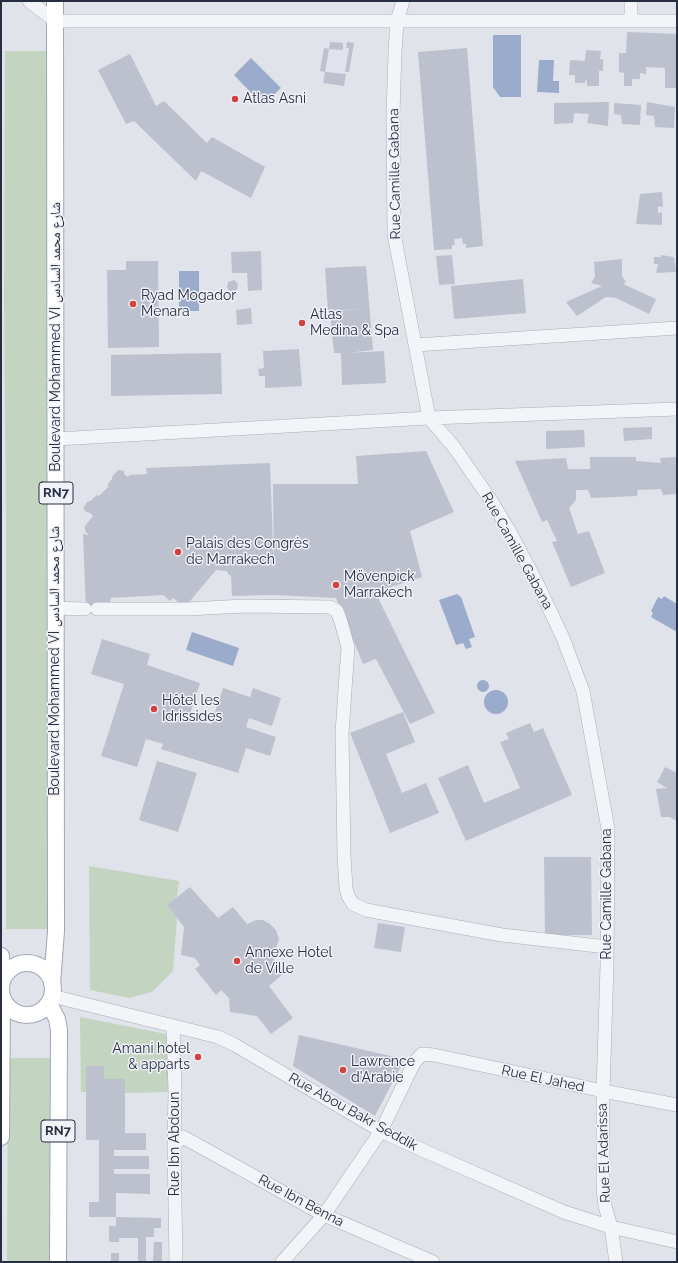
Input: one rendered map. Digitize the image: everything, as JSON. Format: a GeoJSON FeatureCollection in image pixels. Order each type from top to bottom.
{"type":"FeatureCollection","features":[{"type":"Feature","properties":{"kind":"main road","name":"Boulevard Mohammed VI شارع محمد السادس"},"geometry":{"type":"LineString","coordinates":[[55,1],[56,930],[51,994],[59,1030],[58,1262]]}},
{"type":"Feature","properties":{"kind":"main road"},"geometry":{"type":"LineString","coordinates":[[1,956],[3,979],[1,1137]]}},
{"type":"Feature","properties":{"kind":"main road","name":"RN7"},"geometry":{"type":"LineString","coordinates":[[3,979],[12,968],[20,964],[29,964],[42,968],[49,975],[51,994]]}},
{"type":"Feature","properties":{"kind":"main road"},"geometry":{"type":"LineString","coordinates":[[2,996],[11,1009],[26,1015],[37,1013],[44,1009],[51,994]]}},
{"type":"Feature","properties":{"kind":"street"},"geometry":{"type":"LineString","coordinates":[[29,1],[55,21],[677,21]]}},
{"type":"Feature","properties":{"kind":"street","name":"Rue Camille Gabana"},"geometry":{"type":"LineString","coordinates":[[403,1],[397,21],[393,114],[394,234],[429,418],[454,447],[472,472],[510,532],[564,638],[583,691],[608,829],[607,966],[602,1091]]}},
{"type":"Feature","properties":{"kind":"street"},"geometry":{"type":"LineString","coordinates":[[631,1],[632,20]]}},
{"type":"Feature","properties":{"kind":"street"},"geometry":{"type":"LineString","coordinates":[[415,345],[677,328]]}},
{"type":"Feature","properties":{"kind":"street"},"geometry":{"type":"LineString","coordinates":[[56,439],[429,418],[677,409]]}},
{"type":"Feature","properties":{"kind":"street"},"geometry":{"type":"LineString","coordinates":[[55,608],[187,609],[244,606],[330,607],[337,611],[348,647],[342,733],[344,849],[346,888],[348,896],[353,904],[366,910],[502,935],[607,947]]}},
{"type":"Feature","properties":{"kind":"street","name":"Rue Abou Bakr Seddik"},"geometry":{"type":"LineString","coordinates":[[51,994],[210,1035],[226,1041],[381,1131],[420,1149],[564,1212],[611,1227],[677,1242]]}},
{"type":"Feature","properties":{"kind":"street","name":"Rue Ibn Abdoun"},"geometry":{"type":"LineString","coordinates":[[173,1026],[176,1262]]}},
{"type":"Feature","properties":{"kind":"street","name":"Rue El Jahed"},"geometry":{"type":"LineString","coordinates":[[381,1131],[414,1063],[422,1054],[434,1055],[602,1091],[677,1104]]}},
{"type":"Feature","properties":{"kind":"street","name":"Rue El Adarissa"},"geometry":{"type":"LineString","coordinates":[[602,1091],[605,1206],[611,1227],[616,1262]]}},
{"type":"Feature","properties":{"kind":"street"},"geometry":{"type":"LineString","coordinates":[[282,1262],[324,1215],[381,1131]]}},
{"type":"Feature","properties":{"kind":"street","name":"Rue Ibn Benna"},"geometry":{"type":"LineString","coordinates":[[174,1145],[183,1137],[324,1215],[433,1262]]}},
{"type":"Feature","properties":{"kind":"green space"},"geometry":{"type":"Polygon","coordinates":[[[5,51],[50,51],[53,929],[6,929],[6,516],[4,301],[5,51]]]}},
{"type":"Feature","properties":{"kind":"green space"},"geometry":{"type":"Polygon","coordinates":[[[89,866],[179,881],[177,897],[168,905],[177,918],[173,971],[152,992],[129,998],[90,990],[89,866]]]}},
{"type":"Feature","properties":{"kind":"green space"},"geometry":{"type":"Polygon","coordinates":[[[80,1017],[166,1034],[170,1040],[171,1092],[125,1093],[125,1079],[104,1079],[104,1066],[87,1066],[86,1092],[81,1092],[80,1017]]]}},
{"type":"Feature","properties":{"kind":"green space"},"geometry":{"type":"Polygon","coordinates":[[[8,1058],[54,1058],[53,1262],[7,1262],[8,1058]]]}},
{"type":"Feature","properties":{"kind":"water"},"geometry":{"type":"Polygon","coordinates":[[[493,35],[521,35],[521,97],[500,97],[493,87],[493,35]]]}},
{"type":"Feature","properties":{"kind":"water"},"geometry":{"type":"Polygon","coordinates":[[[251,58],[281,88],[263,105],[234,75],[251,58]]]}},
{"type":"Feature","properties":{"kind":"water"},"geometry":{"type":"Polygon","coordinates":[[[539,60],[554,60],[553,81],[559,81],[559,93],[537,92],[539,60]]]}},
{"type":"Feature","properties":{"kind":"water"},"geometry":{"type":"Polygon","coordinates":[[[179,271],[199,271],[199,311],[179,311],[179,271]]]}},
{"type":"Feature","properties":{"kind":"water"},"geometry":{"type":"Polygon","coordinates":[[[457,594],[461,597],[475,637],[469,639],[472,647],[466,649],[463,643],[456,645],[439,600],[457,594]]]}},
{"type":"Feature","properties":{"kind":"water"},"geometry":{"type":"Polygon","coordinates":[[[664,596],[677,604],[677,632],[651,617],[653,613],[651,611],[658,597],[662,599],[664,596]]]}},
{"type":"Feature","properties":{"kind":"water"},"geometry":{"type":"Polygon","coordinates":[[[192,632],[239,648],[233,666],[186,650],[192,632]]]}},
{"type":"Feature","properties":{"kind":"water"},"geometry":{"type":"Polygon","coordinates":[[[481,680],[485,680],[489,686],[485,692],[481,692],[477,688],[477,684],[481,680]]]}},
{"type":"Feature","properties":{"kind":"water"},"geometry":{"type":"Polygon","coordinates":[[[496,690],[505,693],[508,702],[505,711],[496,714],[487,711],[484,702],[487,693],[496,690]]]}},
{"type":"Feature","properties":{"kind":"building"},"geometry":{"type":"Polygon","coordinates":[[[627,32],[677,34],[677,88],[665,88],[665,68],[646,67],[646,74],[640,73],[640,79],[632,79],[632,86],[624,86],[624,73],[619,72],[619,53],[626,53],[627,32]]]}},
{"type":"Feature","properties":{"kind":"building"},"geometry":{"type":"Polygon","coordinates":[[[330,42],[343,43],[343,50],[329,49],[330,42]]]}},
{"type":"Feature","properties":{"kind":"building"},"geometry":{"type":"Polygon","coordinates":[[[347,42],[354,43],[349,72],[345,72],[349,48],[346,48],[347,42]]]}},
{"type":"Feature","properties":{"kind":"building"},"geometry":{"type":"Polygon","coordinates":[[[324,48],[329,49],[325,72],[320,71],[324,48]]]}},
{"type":"Feature","properties":{"kind":"building"},"geometry":{"type":"Polygon","coordinates":[[[467,48],[483,246],[466,248],[466,244],[463,244],[462,238],[454,239],[455,245],[452,245],[452,249],[434,250],[418,52],[467,48]]]}},
{"type":"Feature","properties":{"kind":"building"},"geometry":{"type":"Polygon","coordinates":[[[586,50],[601,51],[600,59],[603,59],[603,71],[599,71],[599,86],[587,86],[587,80],[585,83],[575,83],[575,75],[569,75],[570,60],[585,61],[586,50]]]}},
{"type":"Feature","properties":{"kind":"building"},"geometry":{"type":"Polygon","coordinates":[[[130,54],[156,106],[164,101],[207,143],[212,137],[265,167],[251,198],[201,171],[196,181],[134,121],[126,124],[98,70],[130,54]]]}},
{"type":"Feature","properties":{"kind":"building"},"geometry":{"type":"Polygon","coordinates":[[[325,72],[346,74],[344,86],[323,83],[325,72]]]}},
{"type":"Feature","properties":{"kind":"building"},"geometry":{"type":"Polygon","coordinates":[[[609,102],[608,126],[587,123],[589,114],[574,113],[573,123],[554,124],[554,103],[609,102]]]}},
{"type":"Feature","properties":{"kind":"building"},"geometry":{"type":"Polygon","coordinates":[[[647,102],[675,107],[674,128],[655,127],[654,116],[646,115],[647,102]]]}},
{"type":"Feature","properties":{"kind":"building"},"geometry":{"type":"Polygon","coordinates":[[[614,103],[641,105],[640,125],[622,124],[621,115],[614,114],[614,103]]]}},
{"type":"Feature","properties":{"kind":"building"},"geometry":{"type":"Polygon","coordinates":[[[662,192],[663,207],[658,206],[658,213],[662,212],[662,225],[636,224],[640,194],[662,192]]]}},
{"type":"Feature","properties":{"kind":"building"},"geometry":{"type":"Polygon","coordinates":[[[261,251],[262,290],[248,291],[247,273],[232,273],[231,252],[261,251]]]}},
{"type":"Feature","properties":{"kind":"building"},"geometry":{"type":"Polygon","coordinates":[[[452,255],[455,284],[439,285],[436,256],[452,255]]]}},
{"type":"Feature","properties":{"kind":"building"},"geometry":{"type":"Polygon","coordinates":[[[661,255],[674,257],[676,272],[656,273],[658,264],[654,264],[654,257],[661,257],[661,255]]]}},
{"type":"Feature","properties":{"kind":"building"},"geometry":{"type":"Polygon","coordinates":[[[622,259],[622,276],[626,282],[623,284],[656,299],[649,314],[616,298],[606,297],[577,316],[566,302],[602,286],[591,283],[595,277],[594,262],[622,259]]]}},
{"type":"Feature","properties":{"kind":"building","name":"Ryad Mogador Menara"},"geometry":{"type":"Polygon","coordinates":[[[126,261],[158,261],[159,347],[108,348],[107,270],[126,270],[126,261]]]}},
{"type":"Feature","properties":{"kind":"building"},"geometry":{"type":"Polygon","coordinates":[[[366,266],[373,350],[347,353],[384,351],[386,383],[342,385],[341,353],[334,353],[330,312],[358,309],[328,311],[325,268],[366,266]]]}},
{"type":"Feature","properties":{"kind":"building"},"geometry":{"type":"Polygon","coordinates":[[[523,279],[526,313],[454,319],[451,286],[523,279]]]}},
{"type":"Feature","properties":{"kind":"building"},"geometry":{"type":"Polygon","coordinates":[[[234,280],[238,284],[237,290],[231,292],[227,288],[228,282],[234,280]]]}},
{"type":"Feature","properties":{"kind":"building"},"geometry":{"type":"Polygon","coordinates":[[[251,308],[252,324],[237,325],[236,310],[251,308]]]}},
{"type":"Feature","properties":{"kind":"building"},"geometry":{"type":"Polygon","coordinates":[[[299,349],[302,386],[265,388],[265,376],[259,376],[258,369],[264,368],[263,351],[299,349]]]}},
{"type":"Feature","properties":{"kind":"building"},"geometry":{"type":"Polygon","coordinates":[[[221,353],[222,394],[111,396],[111,355],[221,353]]]}},
{"type":"Feature","properties":{"kind":"building"},"geometry":{"type":"Polygon","coordinates":[[[652,427],[652,439],[624,441],[623,428],[652,427]]]}},
{"type":"Feature","properties":{"kind":"building"},"geometry":{"type":"Polygon","coordinates":[[[584,430],[585,447],[546,449],[546,431],[584,430]]]}},
{"type":"Feature","properties":{"kind":"building"},"geometry":{"type":"Polygon","coordinates":[[[426,451],[454,512],[410,531],[422,577],[375,592],[435,713],[410,724],[376,659],[363,664],[336,598],[274,595],[232,596],[231,576],[227,571],[216,570],[185,607],[173,598],[170,601],[163,595],[111,598],[110,602],[98,602],[97,613],[86,613],[83,534],[89,535],[85,531],[85,526],[93,516],[86,512],[83,508],[87,502],[97,495],[99,496],[109,486],[107,485],[118,470],[124,471],[124,474],[128,477],[129,475],[147,474],[146,468],[270,463],[274,573],[273,484],[358,484],[356,456],[426,451]]]}},
{"type":"Feature","properties":{"kind":"building"},"geometry":{"type":"Polygon","coordinates":[[[590,457],[636,457],[636,461],[661,463],[660,458],[677,457],[677,494],[663,495],[661,489],[638,490],[637,496],[591,498],[588,490],[576,490],[576,500],[569,508],[578,534],[589,531],[605,573],[571,587],[552,542],[557,541],[547,520],[542,522],[515,461],[566,458],[568,469],[590,469],[590,457]]]}},
{"type":"Feature","properties":{"kind":"building","name":"Hôtel les Idrissides"},"geometry":{"type":"Polygon","coordinates":[[[102,639],[150,654],[147,665],[200,683],[189,717],[211,724],[223,688],[250,697],[253,688],[281,698],[272,726],[249,718],[246,727],[276,737],[270,756],[246,748],[238,773],[161,749],[163,744],[146,739],[137,767],[101,756],[124,684],[91,674],[102,639]]]}},
{"type":"Feature","properties":{"kind":"building"},"geometry":{"type":"Polygon","coordinates":[[[403,712],[415,742],[386,754],[402,793],[426,783],[439,813],[390,833],[350,733],[403,712]]]}},
{"type":"Feature","properties":{"kind":"building"},"geometry":{"type":"Polygon","coordinates":[[[530,723],[534,732],[543,728],[572,795],[466,841],[438,778],[468,765],[484,803],[520,788],[500,742],[509,739],[506,733],[530,723]]]}},
{"type":"Feature","properties":{"kind":"building"},"geometry":{"type":"Polygon","coordinates":[[[157,761],[197,773],[178,832],[139,820],[157,761]]]}},
{"type":"Feature","properties":{"kind":"building"},"geometry":{"type":"Polygon","coordinates":[[[665,767],[677,773],[677,821],[669,817],[661,817],[656,789],[667,788],[657,782],[665,767]]]}},
{"type":"Feature","properties":{"kind":"building"},"geometry":{"type":"Polygon","coordinates":[[[544,857],[591,857],[592,935],[545,935],[544,857]]]}},
{"type":"Feature","properties":{"kind":"building","name":"Annexe Hotel de Ville"},"geometry":{"type":"Polygon","coordinates":[[[190,887],[218,918],[233,907],[247,924],[256,920],[263,920],[276,930],[279,939],[276,948],[270,954],[284,973],[269,986],[293,1018],[271,1034],[257,1016],[230,1012],[229,998],[221,990],[216,995],[195,969],[200,965],[195,958],[181,955],[184,927],[167,905],[190,887]]]}},
{"type":"Feature","properties":{"kind":"building"},"geometry":{"type":"Polygon","coordinates":[[[378,923],[405,927],[401,952],[374,948],[378,923]]]}},
{"type":"Feature","properties":{"kind":"building"},"geometry":{"type":"Polygon","coordinates":[[[299,1035],[395,1057],[403,1062],[375,1116],[293,1066],[299,1035]]]}},
{"type":"Feature","properties":{"kind":"building"},"geometry":{"type":"Polygon","coordinates":[[[86,1066],[104,1066],[104,1079],[125,1079],[125,1133],[146,1133],[146,1150],[114,1150],[114,1156],[149,1156],[149,1169],[114,1169],[114,1174],[150,1174],[150,1194],[116,1193],[116,1217],[89,1217],[89,1202],[99,1202],[99,1140],[86,1140],[86,1066]]]}},
{"type":"Feature","properties":{"kind":"building"},"geometry":{"type":"Polygon","coordinates":[[[116,1217],[161,1218],[161,1228],[154,1228],[154,1237],[146,1237],[146,1262],[138,1262],[138,1238],[119,1238],[119,1242],[109,1242],[109,1226],[116,1226],[116,1217]]]}},
{"type":"Feature","properties":{"kind":"building"},"geometry":{"type":"Polygon","coordinates":[[[154,1242],[162,1242],[162,1262],[153,1262],[154,1242]]]}},
{"type":"Feature","properties":{"kind":"building"},"geometry":{"type":"Polygon","coordinates":[[[111,1253],[119,1253],[119,1262],[111,1262],[111,1253]]]}},
{"type":"Feature","properties":{"kind":"place","name":"Atlas Asni"},"geometry":{"type":"Point","coordinates":[235,99]}},
{"type":"Feature","properties":{"kind":"place","name":"Ryad Mogador Menara"},"geometry":{"type":"Point","coordinates":[133,304]}},
{"type":"Feature","properties":{"kind":"place","name":"Atlas Medina & Spa"},"geometry":{"type":"Point","coordinates":[302,323]}},
{"type":"Feature","properties":{"kind":"place","name":"Palais des Congrès de Marrakech"},"geometry":{"type":"Point","coordinates":[178,552]}},
{"type":"Feature","properties":{"kind":"place","name":"Mövenpick Marrakech"},"geometry":{"type":"Point","coordinates":[336,585]}},
{"type":"Feature","properties":{"kind":"place","name":"Hôtel les Idrissides"},"geometry":{"type":"Point","coordinates":[154,709]}},
{"type":"Feature","properties":{"kind":"place","name":"Annexe Hotel de Ville"},"geometry":{"type":"Point","coordinates":[237,961]}},
{"type":"Feature","properties":{"kind":"place","name":"Amani hotel & apparts"},"geometry":{"type":"Point","coordinates":[198,1057]}},
{"type":"Feature","properties":{"kind":"place","name":"Lawrence d'Arabie"},"geometry":{"type":"Point","coordinates":[343,1070]}}]}
